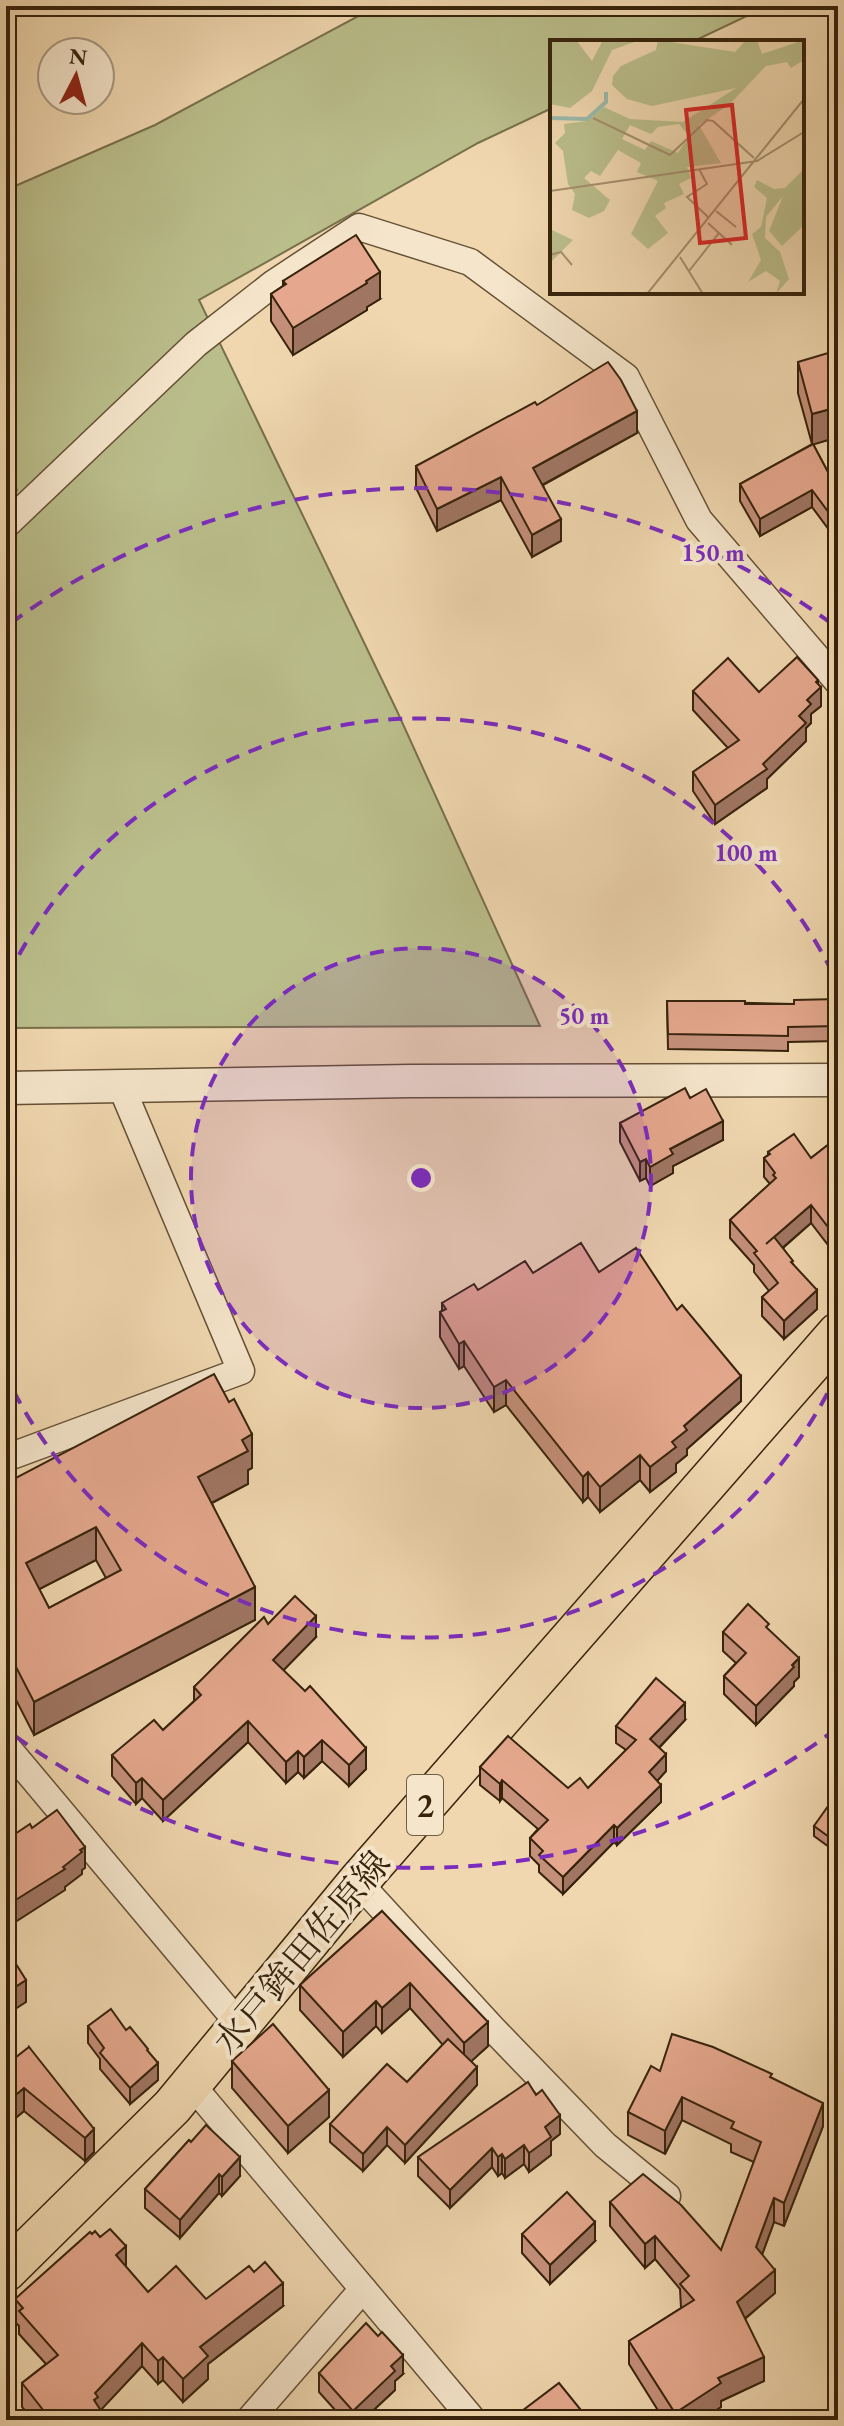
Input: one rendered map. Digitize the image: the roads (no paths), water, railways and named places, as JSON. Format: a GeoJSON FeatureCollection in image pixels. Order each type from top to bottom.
{"type":"FeatureCollection","features":[{"type":"Feature","properties":{"kind":"main road","name":"水戸鉾田佐原線"},"geometry":{"type":"LineString","coordinates":[[6,2271],[172,2107],[358,1882],[838,1333]]}},
{"type":"Feature","properties":{"kind":"street"},"geometry":{"type":"LineString","coordinates":[[6,525],[196,344],[274,283],[359,227],[470,262],[626,377],[699,520],[838,682]]}},
{"type":"Feature","properties":{"kind":"street"},"geometry":{"type":"LineString","coordinates":[[6,1088],[426,1080],[838,1080]]}},
{"type":"Feature","properties":{"kind":"street"},"geometry":{"type":"LineString","coordinates":[[6,1458],[241,1371],[121,1086]]}},
{"type":"Feature","properties":{"kind":"street"},"geometry":{"type":"LineString","coordinates":[[6,1746],[240,2025]]}},
{"type":"Feature","properties":{"kind":"street"},"geometry":{"type":"LineString","coordinates":[[358,1882],[605,2145],[688,2214]]}},
{"type":"Feature","properties":{"kind":"street"},"geometry":{"type":"LineString","coordinates":[[191,2084],[473,2420]]}},
{"type":"Feature","properties":{"kind":"street"},"geometry":{"type":"LineString","coordinates":[[249,2420],[363,2289]]}}]}
